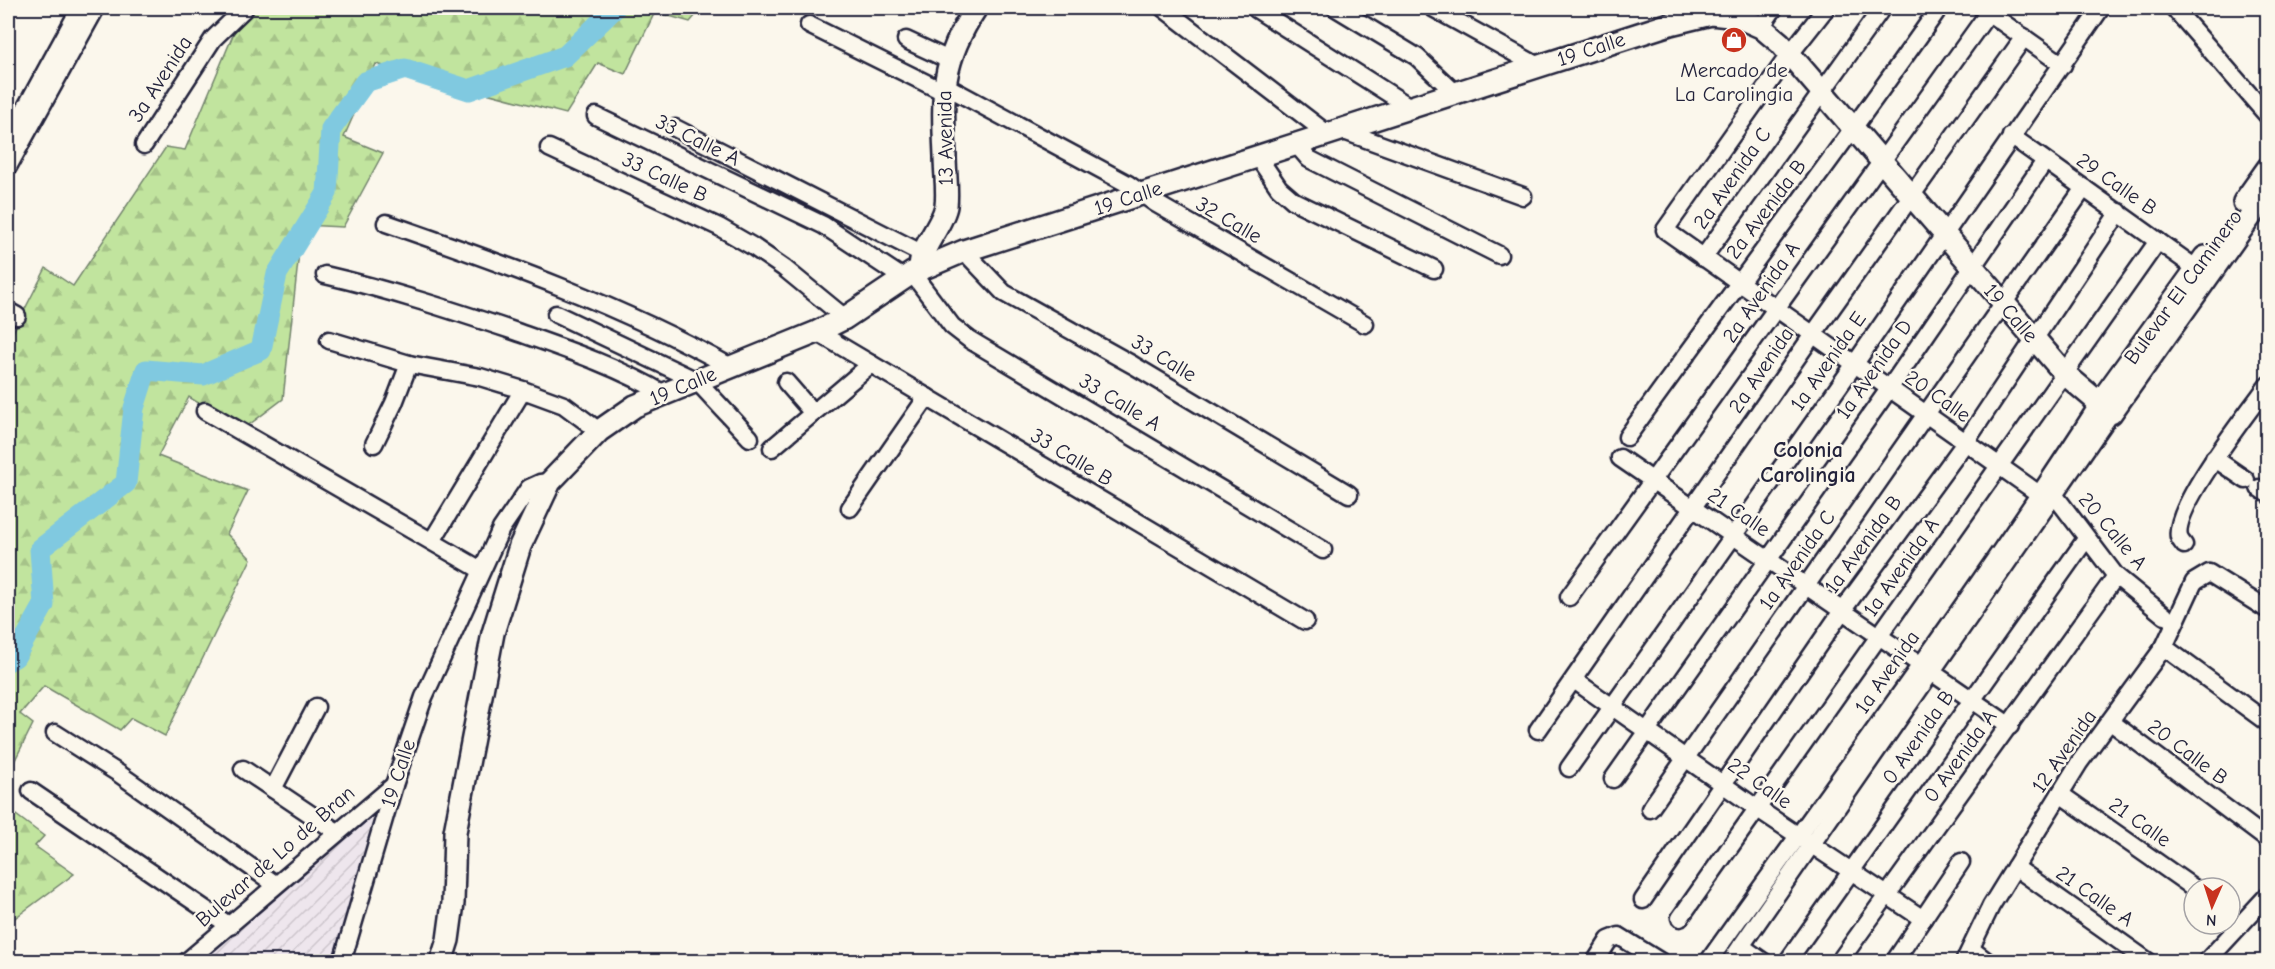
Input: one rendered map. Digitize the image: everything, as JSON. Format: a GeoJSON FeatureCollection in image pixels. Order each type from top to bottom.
{"type":"FeatureCollection","features":[{"type":"Feature","properties":{"kind":"main road","name":"13 Avenida"},"geometry":{"type":"LineString","coordinates":[[915,268],[945,208],[944,88],[949,60],[976,8]]}},
{"type":"Feature","properties":{"kind":"main road","name":"19 Calle"},"geometry":{"type":"LineString","coordinates":[[550,482],[599,430],[635,406],[817,332],[845,318],[915,268],[1335,133],[1454,92],[1711,14],[1738,17],[1761,27],[1789,55],[2065,374],[2105,409]]}},
{"type":"Feature","properties":{"kind":"main road","name":"Bulevar El Caminero"},"geometry":{"type":"LineString","coordinates":[[2105,409],[2197,269],[2268,168]]}},
{"type":"Feature","properties":{"kind":"main road","name":"Bulevar El Caminero"},"geometry":{"type":"LineString","coordinates":[[2105,409],[2268,192]]}},
{"type":"Feature","properties":{"kind":"main road"},"geometry":{"type":"LineString","coordinates":[[441,962],[448,940],[453,903],[455,832],[493,633],[520,546],[550,482]]}},
{"type":"Feature","properties":{"kind":"street"},"geometry":{"type":"LineString","coordinates":[[8,140],[80,8]]}},
{"type":"Feature","properties":{"kind":"street"},"geometry":{"type":"LineString","coordinates":[[8,167],[96,8]]}},
{"type":"Feature","properties":{"kind":"street"},"geometry":{"type":"LineString","coordinates":[[1163,8],[1335,133],[1523,196]]}},
{"type":"Feature","properties":{"kind":"street"},"geometry":{"type":"LineString","coordinates":[[1336,8],[1416,57],[1454,92]]}},
{"type":"Feature","properties":{"kind":"street"},"geometry":{"type":"LineString","coordinates":[[1761,27],[1774,8]]}},
{"type":"Feature","properties":{"kind":"street"},"geometry":{"type":"LineString","coordinates":[[1789,55],[1826,8]]}},
{"type":"Feature","properties":{"kind":"street","name":"2a Avenida C"},"geometry":{"type":"LineString","coordinates":[[1703,258],[1882,8]]}},
{"type":"Feature","properties":{"kind":"street","name":"2a Avenida B"},"geometry":{"type":"LineString","coordinates":[[1627,437],[1738,283],[1854,130],[1939,8]]}},
{"type":"Feature","properties":{"kind":"street","name":"1a Avenida E"},"geometry":{"type":"LineString","coordinates":[[1569,768],[1854,365],[2101,8]]}},
{"type":"Feature","properties":{"kind":"street"},"geometry":{"type":"LineString","coordinates":[[2174,8],[2268,117]]}},
{"type":"Feature","properties":{"kind":"street"},"geometry":{"type":"LineString","coordinates":[[2188,8],[2268,99]]}},
{"type":"Feature","properties":{"kind":"street"},"geometry":{"type":"LineString","coordinates":[[1256,9],[1410,107]]}},
{"type":"Feature","properties":{"kind":"street","name":"3a Avenida"},"geometry":{"type":"LineString","coordinates":[[144,145],[213,39],[242,10]]}},
{"type":"Feature","properties":{"kind":"street"},"geometry":{"type":"LineString","coordinates":[[1445,10],[1538,66]]}},
{"type":"Feature","properties":{"kind":"street"},"geometry":{"type":"LineString","coordinates":[[1986,10],[2063,65]]}},
{"type":"Feature","properties":{"kind":"street","name":"2a Avenida A"},"geometry":{"type":"LineString","coordinates":[[1569,597],[1654,482],[1882,161],[1986,10]]}},
{"type":"Feature","properties":{"kind":"street","name":"32 Calle"},"geometry":{"type":"LineString","coordinates":[[809,25],[944,88],[1128,184],[1140,194],[1365,324]]}},
{"type":"Feature","properties":{"kind":"street","name":"2a Avenida"},"geometry":{"type":"LineString","coordinates":[[1538,730],[1694,509],[1812,336],[2025,37]]}},
{"type":"Feature","properties":{"kind":"street"},"geometry":{"type":"LineString","coordinates":[[906,40],[949,60]]}},
{"type":"Feature","properties":{"kind":"street","name":"20 Calle"},"geometry":{"type":"LineString","coordinates":[[1789,55],[1665,230],[1999,467],[2047,491]]}},
{"type":"Feature","properties":{"kind":"street","name":"33 Calle A"},"geometry":{"type":"LineString","coordinates":[[596,116],[915,268],[952,326],[970,340],[1323,550]]}},
{"type":"Feature","properties":{"kind":"street"},"geometry":{"type":"LineString","coordinates":[[675,128],[915,268]]}},
{"type":"Feature","properties":{"kind":"street","name":"29 Calle B"},"geometry":{"type":"LineString","coordinates":[[2012,136],[2197,269]]}},
{"type":"Feature","properties":{"kind":"street"},"geometry":{"type":"LineString","coordinates":[[1297,145],[1309,159],[1499,255]]}},
{"type":"Feature","properties":{"kind":"street","name":"33 Calle B"},"geometry":{"type":"LineString","coordinates":[[549,148],[752,246],[784,268],[845,318]]}},
{"type":"Feature","properties":{"kind":"street"},"geometry":{"type":"LineString","coordinates":[[1258,157],[1279,188],[1294,201],[1434,269]]}},
{"type":"Feature","properties":{"kind":"street","name":"1a Avenida D"},"geometry":{"type":"LineString","coordinates":[[1613,779],[1889,389],[2045,160]]}},
{"type":"Feature","properties":{"kind":"street","name":"1a Avenida C"},"geometry":{"type":"LineString","coordinates":[[1650,809],[2084,188]]}},
{"type":"Feature","properties":{"kind":"street","name":"1a Avenida B"},"geometry":{"type":"LineString","coordinates":[[1643,900],[1842,611],[1965,443],[2119,212]]}},
{"type":"Feature","properties":{"kind":"street"},"geometry":{"type":"LineString","coordinates":[[386,224],[562,285],[633,316],[729,366]]}},
{"type":"Feature","properties":{"kind":"street","name":"1a Avenida A"},"geometry":{"type":"LineString","coordinates":[[1680,918],[2158,241]]}},
{"type":"Feature","properties":{"kind":"street","name":"33 Calle"},"geometry":{"type":"LineString","coordinates":[[964,251],[1004,293],[1132,365],[1349,494]]}},
{"type":"Feature","properties":{"kind":"street"},"geometry":{"type":"LineString","coordinates":[[325,275],[399,292],[551,344],[644,382],[666,395]]}},
{"type":"Feature","properties":{"kind":"street"},"geometry":{"type":"LineString","coordinates":[[556,314],[697,381],[750,438]]}},
{"type":"Feature","properties":{"kind":"street","name":"33 Calle B"},"geometry":{"type":"LineString","coordinates":[[817,332],[1305,621]]}},
{"type":"Feature","properties":{"kind":"street"},"geometry":{"type":"LineString","coordinates":[[328,340],[409,364],[480,377],[523,390],[564,405],[599,430]]}},
{"type":"Feature","properties":{"kind":"street"},"geometry":{"type":"LineString","coordinates":[[374,444],[394,403],[409,364]]}},
{"type":"Feature","properties":{"kind":"street"},"geometry":{"type":"LineString","coordinates":[[772,448],[871,364]]}},
{"type":"Feature","properties":{"kind":"street"},"geometry":{"type":"LineString","coordinates":[[786,382],[813,413]]}},
{"type":"Feature","properties":{"kind":"street"},"geometry":{"type":"LineString","coordinates":[[2184,546],[2179,537],[2181,527],[2210,464],[2268,385]]}},
{"type":"Feature","properties":{"kind":"street"},"geometry":{"type":"LineString","coordinates":[[432,541],[523,390]]}},
{"type":"Feature","properties":{"kind":"street"},"geometry":{"type":"LineString","coordinates":[[850,508],[927,397]]}},
{"type":"Feature","properties":{"kind":"street","name":"1a Avenida"},"geometry":{"type":"LineString","coordinates":[[1730,962],[1806,841],[2105,409]]}},
{"type":"Feature","properties":{"kind":"street"},"geometry":{"type":"LineString","coordinates":[[205,411],[481,570]]}},
{"type":"Feature","properties":{"kind":"street","name":"21 Calle"},"geometry":{"type":"LineString","coordinates":[[1620,458],[2010,726]]}},
{"type":"Feature","properties":{"kind":"street"},"geometry":{"type":"LineString","coordinates":[[2210,464],[2258,488]]}},
{"type":"Feature","properties":{"kind":"street","name":"19 Calle"},"geometry":{"type":"LineString","coordinates":[[342,962],[394,785],[424,697],[481,570],[516,504],[529,488],[550,482]]}},
{"type":"Feature","properties":{"kind":"street","name":"20 Calle A"},"geometry":{"type":"LineString","coordinates":[[2047,491],[2116,576],[2165,616]]}},
{"type":"Feature","properties":{"kind":"street","name":"0 Avenida B"},"geometry":{"type":"LineString","coordinates":[[1787,962],[2086,539]]}},
{"type":"Feature","properties":{"kind":"street","name":"12 Avenida"},"geometry":{"type":"LineString","coordinates":[[1967,955],[1991,906],[2079,763],[2164,647],[2194,582],[2209,573],[2268,610]]}},
{"type":"Feature","properties":{"kind":"street","name":"0 Avenida A"},"geometry":{"type":"LineString","coordinates":[[1839,962],[2116,576]]}},
{"type":"Feature","properties":{"kind":"street"},"geometry":{"type":"LineString","coordinates":[[2164,647],[2268,723]]}},
{"type":"Feature","properties":{"kind":"street","name":"22 Calle"},"geometry":{"type":"LineString","coordinates":[[1574,680],[1758,809],[1923,919]]}},
{"type":"Feature","properties":{"kind":"street"},"geometry":{"type":"LineString","coordinates":[[273,789],[316,707]]}},
{"type":"Feature","properties":{"kind":"street","name":"20 Calle B"},"geometry":{"type":"LineString","coordinates":[[2111,722],[2268,840]]}},
{"type":"Feature","properties":{"kind":"street"},"geometry":{"type":"LineString","coordinates":[[55,733],[118,773],[274,884]]}},
{"type":"Feature","properties":{"kind":"street"},"geometry":{"type":"LineString","coordinates":[[243,769],[337,832]]}},
{"type":"Feature","properties":{"kind":"street","name":"Bulevar de Lo de Bran"},"geometry":{"type":"LineString","coordinates":[[186,962],[230,926],[274,884],[394,785]]}},
{"type":"Feature","properties":{"kind":"street"},"geometry":{"type":"LineString","coordinates":[[31,791],[230,926]]}},
{"type":"Feature","properties":{"kind":"street","name":"21 Calle"},"geometry":{"type":"LineString","coordinates":[[2060,794],[2182,880]]}},
{"type":"Feature","properties":{"kind":"street","name":"1a Avenida"},"geometry":{"type":"LineString","coordinates":[[1708,962],[1806,841]]}},
{"type":"Feature","properties":{"kind":"street"},"geometry":{"type":"LineString","coordinates":[[1894,962],[1960,862]]}},
{"type":"Feature","properties":{"kind":"street","name":"21 Calle A"},"geometry":{"type":"LineString","coordinates":[[2015,867],[2149,962]]}},
{"type":"Feature","properties":{"kind":"street"},"geometry":{"type":"LineString","coordinates":[[2242,913],[2268,895]]}},
{"type":"Feature","properties":{"kind":"street"},"geometry":{"type":"LineString","coordinates":[[1595,962],[1610,940],[1619,936],[1661,962]]}},
{"type":"Feature","properties":{"kind":"street"},"geometry":{"type":"LineString","coordinates":[[2206,962],[2223,936]]}},
{"type":"Feature","properties":{"kind":"street"},"geometry":{"type":"LineString","coordinates":[[1741,946],[1764,962]]}},
{"type":"Feature","properties":{"kind":"street"},"geometry":{"type":"LineString","coordinates":[[1967,955],[1988,962]]}},
{"type":"Feature","properties":{"kind":"shaded area"},"geometry":{"type":"Polygon","coordinates":[[[375,811],[332,961],[200,962],[215,951],[296,874],[375,811]]]}},
{"type":"Feature","properties":{"kind":"green space"},"geometry":{"type":"Polygon","coordinates":[[[259,8],[702,8],[690,22],[655,12],[625,74],[598,63],[566,114],[376,64],[344,137],[383,153],[343,227],[302,225],[283,399],[242,430],[189,397],[158,456],[248,491],[227,534],[251,559],[165,736],[131,718],[120,730],[44,686],[20,714],[33,724],[8,774],[8,342],[46,268],[73,286],[166,147],[185,150],[238,23],[259,8]]]}},
{"type":"Feature","properties":{"kind":"green space"},"geometry":{"type":"Polygon","coordinates":[[[8,809],[44,836],[35,846],[74,874],[8,923],[8,809]]]}},
{"type":"Feature","properties":{"kind":"waterway"},"geometry":{"type":"LineString","coordinates":[[8,661],[15,657],[44,605],[40,549],[126,483],[134,408],[146,370],[203,375],[261,350],[277,274],[327,193],[331,129],[365,82],[405,69],[469,90],[565,56],[615,8]]}},
{"type":"Feature","properties":{"kind":"place","name":"Mercado de La Carolingia"},"geometry":{"type":"Point","coordinates":[1734,40]}},
{"type":"Feature","properties":{"kind":"district","name":"Colonia Carolingia"},"geometry":{"type":"Point","coordinates":[1808,462]}}]}
